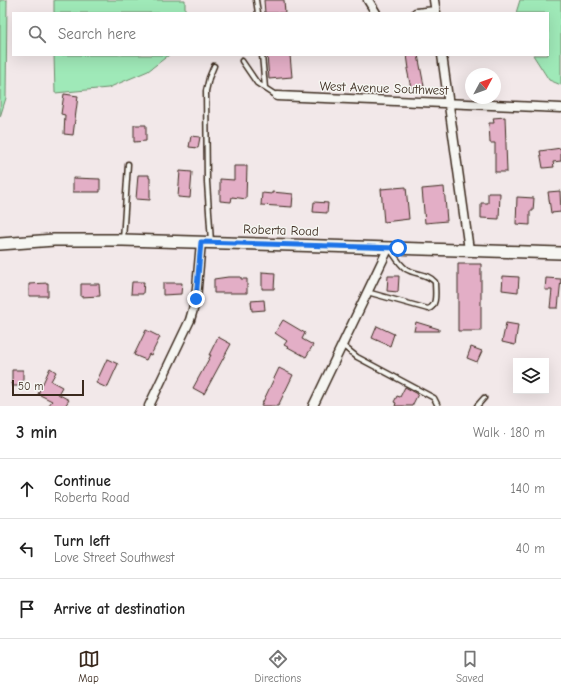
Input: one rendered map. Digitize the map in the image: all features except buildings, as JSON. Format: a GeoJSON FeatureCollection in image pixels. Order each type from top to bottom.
{"type":"FeatureCollection","features":[{"type":"Feature","properties":{"kind":"street"},"geometry":{"type":"LineString","coordinates":[[368,0],[375,12]]}},
{"type":"Feature","properties":{"kind":"street"},"geometry":{"type":"LineString","coordinates":[[434,0],[435,12]]}},
{"type":"Feature","properties":{"kind":"street"},"geometry":{"type":"LineString","coordinates":[[442,56],[468,250]]}},
{"type":"Feature","properties":{"kind":"street","name":"West Avenue Southwest"},"geometry":{"type":"LineString","coordinates":[[277,96],[561,108]]}},
{"type":"Feature","properties":{"kind":"street","name":"Roberta Road"},"geometry":{"type":"LineString","coordinates":[[0,244],[54,240],[123,240],[561,253]]}},
{"type":"Feature","properties":{"kind":"street"},"geometry":{"type":"LineString","coordinates":[[149,406],[190,320],[196,299],[206,242]]}},
{"type":"Feature","properties":{"kind":"street"},"geometry":{"type":"LineString","coordinates":[[313,406],[389,247]]}},
{"type":"Feature","properties":{"kind":"lane"},"geometry":{"type":"LineString","coordinates":[[256,0],[258,12]]}},
{"type":"Feature","properties":{"kind":"lane"},"geometry":{"type":"LineString","coordinates":[[262,56],[265,88]]}},
{"type":"Feature","properties":{"kind":"lane"},"geometry":{"type":"LineString","coordinates":[[242,61],[257,83],[277,96]]}},
{"type":"Feature","properties":{"kind":"lane"},"geometry":{"type":"LineString","coordinates":[[206,242],[206,91],[214,66]]}},
{"type":"Feature","properties":{"kind":"lane"},"geometry":{"type":"LineString","coordinates":[[123,240],[128,164]]}},
{"type":"Feature","properties":{"kind":"lane"},"geometry":{"type":"LineString","coordinates":[[367,292],[428,309],[432,308],[434,304],[435,282],[430,277],[408,270],[401,264],[389,247]]}},
{"type":"Feature","properties":{"kind":"lane"},"geometry":{"type":"LineString","coordinates":[[342,345],[357,357],[434,398],[438,406]]}},
{"type":"Feature","properties":{"kind":"lane"},"geometry":{"type":"LineString","coordinates":[[477,406],[484,398]]}},
{"type":"Feature","properties":{"kind":"green space"},"geometry":{"type":"Polygon","coordinates":[[[0,0],[7,0],[6,98],[0,117],[0,0]]]}},
{"type":"Feature","properties":{"kind":"green space"},"geometry":{"type":"Polygon","coordinates":[[[54,0],[185,0],[185,12],[54,12],[54,0]]]}},
{"type":"Feature","properties":{"kind":"green space"},"geometry":{"type":"Polygon","coordinates":[[[520,0],[561,0],[561,85],[549,80],[534,56],[549,56],[549,12],[516,12],[520,0]]]}},
{"type":"Feature","properties":{"kind":"green space"},"geometry":{"type":"Polygon","coordinates":[[[54,56],[168,56],[148,71],[108,88],[55,93],[54,56]]]}},
{"type":"Feature","properties":{"kind":"route"},"geometry":{"type":"LineString","coordinates":[[196,299],[201,242],[398,248]]}}]}
